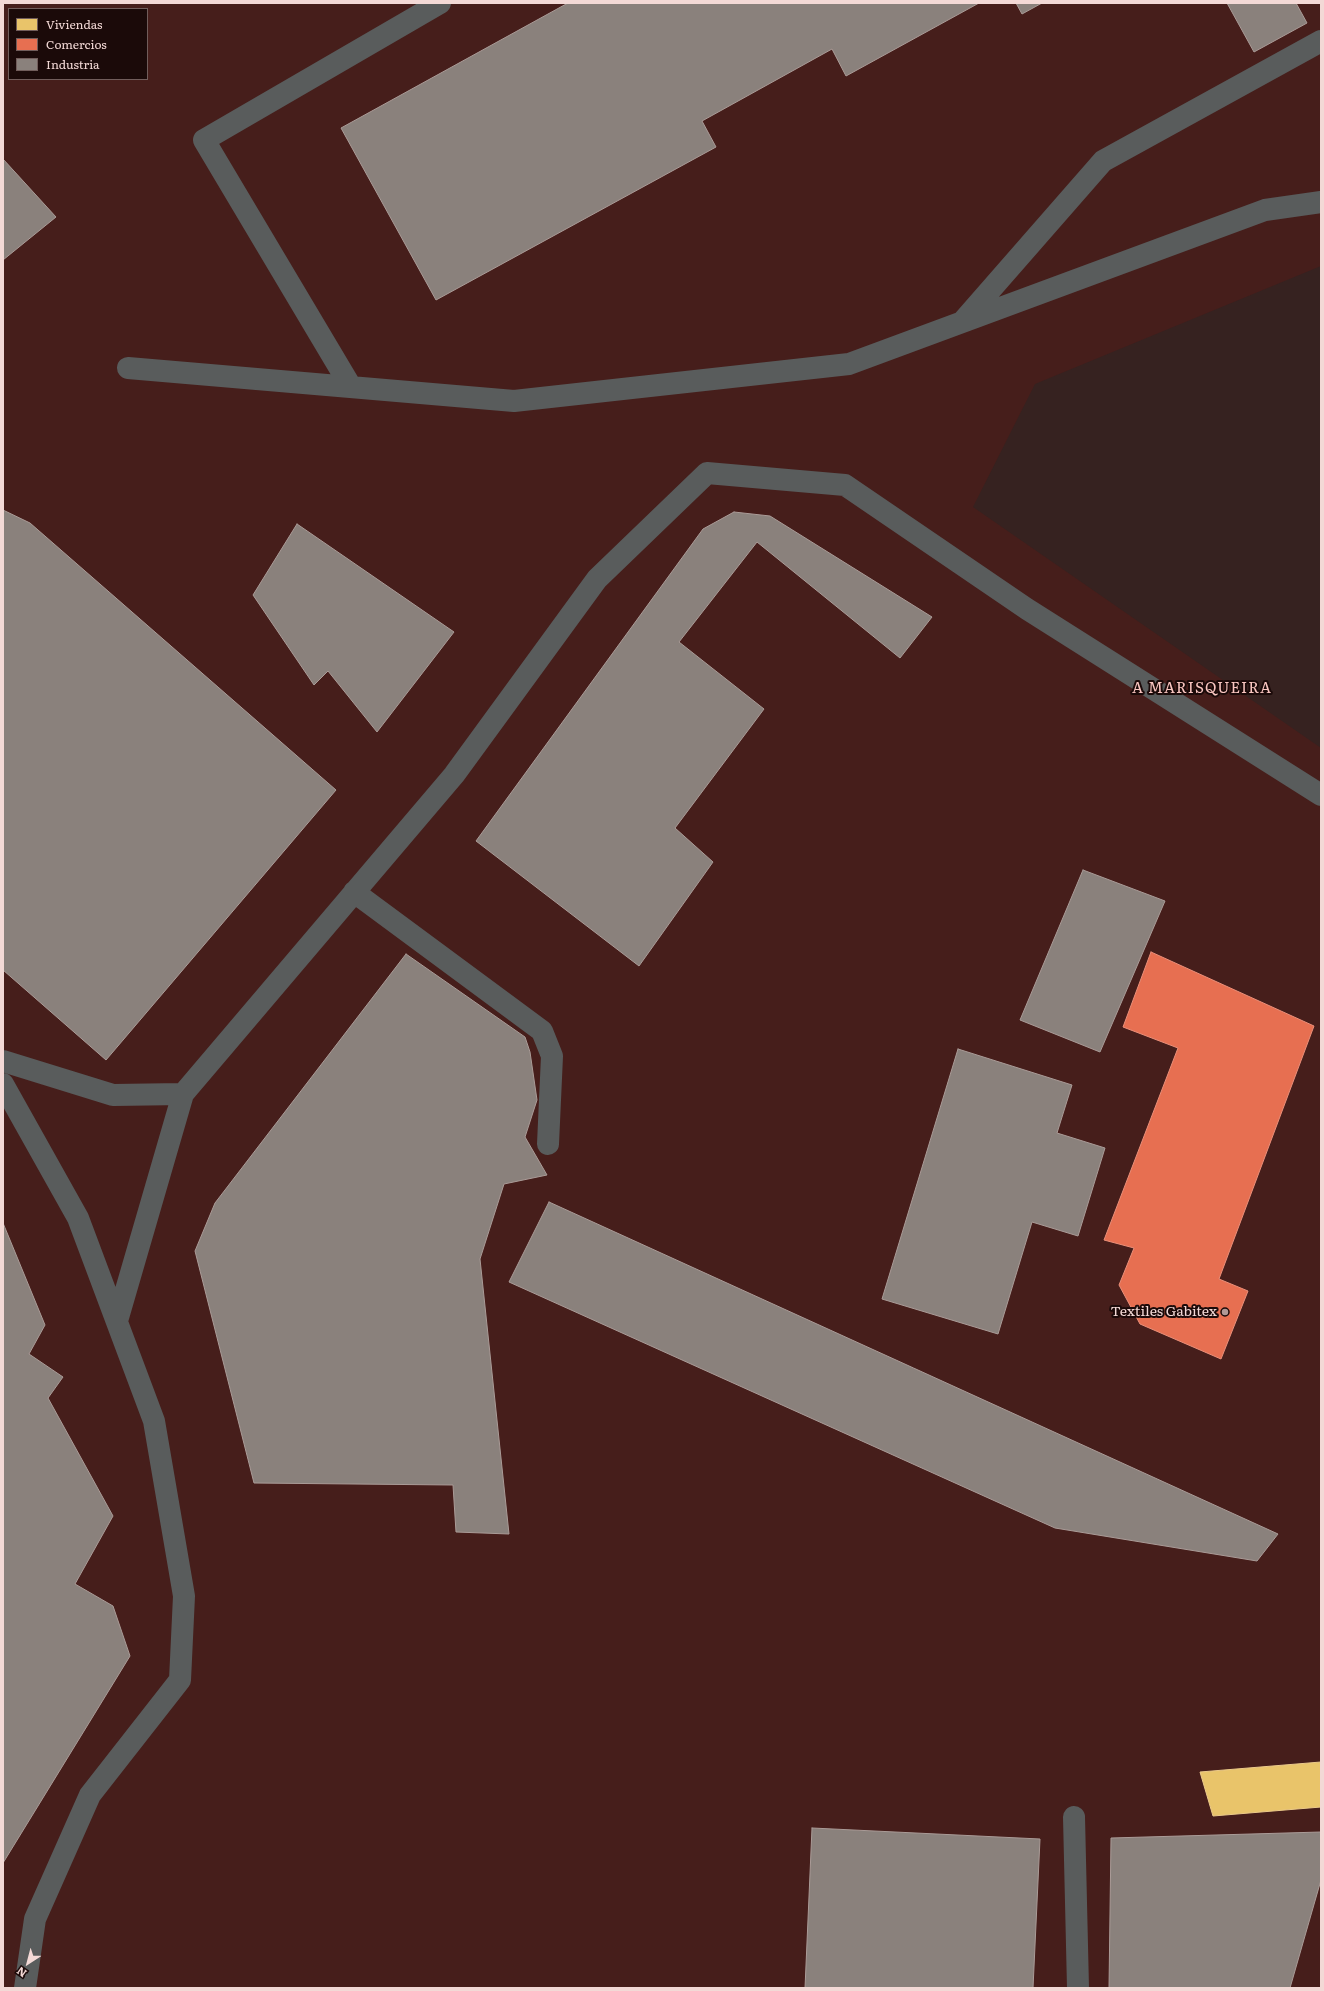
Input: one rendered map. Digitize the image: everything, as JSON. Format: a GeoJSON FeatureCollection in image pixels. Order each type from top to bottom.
{"type":"FeatureCollection","features":[{"type":"Feature","properties":{"kind":"lane"},"geometry":{"type":"LineString","coordinates":[[351,387],[204,140],[440,3]]}},
{"type":"Feature","properties":{"kind":"lane"},"geometry":{"type":"LineString","coordinates":[[962,322],[1103,161],[1321,41]]}},
{"type":"Feature","properties":{"kind":"lane"},"geometry":{"type":"LineString","coordinates":[[128,368],[514,401],[849,364],[1265,210],[1321,202]]}},
{"type":"Feature","properties":{"kind":"lane"},"geometry":{"type":"LineString","coordinates":[[117,1321],[183,1094],[454,775],[597,579],[707,473],[845,485],[1027,609],[1321,795]]}},
{"type":"Feature","properties":{"kind":"lane"},"geometry":{"type":"LineString","coordinates":[[354,892],[542,1031],[552,1056],[548,1144]]}},
{"type":"Feature","properties":{"kind":"lane"},"geometry":{"type":"LineString","coordinates":[[3,1061],[113,1095],[183,1094]]}},
{"type":"Feature","properties":{"kind":"lane"},"geometry":{"type":"LineString","coordinates":[[3,1084],[78,1218],[154,1421],[184,1596],[180,1680],[90,1796],[35,1919],[25,1988]]}},
{"type":"Feature","properties":{"kind":"lane"},"geometry":{"type":"LineString","coordinates":[[1074,1817],[1078,1988]]}},
{"type":"Feature","properties":{"kind":"shaded area"},"geometry":{"type":"Polygon","coordinates":[[[3,3],[1321,3],[1321,266],[1035,384],[973,507],[1321,748],[1321,1988],[3,1988],[3,3]]]}},
{"type":"Feature","properties":{"kind":"building: Viviendas"},"geometry":{"type":"Polygon","coordinates":[[[1321,1762],[1321,1807],[1213,1816],[1200,1772],[1321,1762]]]}},
{"type":"Feature","properties":{"kind":"building: Comercios"},"geometry":{"type":"Polygon","coordinates":[[[1151,952],[1314,1026],[1219,1279],[1248,1291],[1221,1359],[1140,1324],[1119,1285],[1134,1248],[1104,1240],[1178,1048],[1123,1027],[1151,952]]]}},
{"type":"Feature","properties":{"kind":"building: Industria"},"geometry":{"type":"Polygon","coordinates":[[[568,3],[979,3],[846,76],[832,49],[702,121],[716,147],[436,300],[341,128],[568,3]]]}},
{"type":"Feature","properties":{"kind":"building: Industria"},"geometry":{"type":"Polygon","coordinates":[[[1016,3],[1042,3],[1022,14],[1016,3]]]}},
{"type":"Feature","properties":{"kind":"building: Industria"},"geometry":{"type":"Polygon","coordinates":[[[1227,3],[1296,3],[1307,23],[1254,52],[1227,3]]]}},
{"type":"Feature","properties":{"kind":"building: Industria"},"geometry":{"type":"Polygon","coordinates":[[[3,159],[56,217],[3,260],[3,159]]]}},
{"type":"Feature","properties":{"kind":"building: Industria"},"geometry":{"type":"Polygon","coordinates":[[[3,510],[30,523],[336,790],[106,1060],[3,970],[3,510]]]}},
{"type":"Feature","properties":{"kind":"building: Industria"},"geometry":{"type":"Polygon","coordinates":[[[734,512],[770,516],[932,617],[900,658],[757,542],[679,642],[764,709],[675,828],[713,862],[639,966],[476,841],[703,529],[734,512]]]}},
{"type":"Feature","properties":{"kind":"building: Industria"},"geometry":{"type":"Polygon","coordinates":[[[297,524],[454,632],[377,732],[328,671],[314,685],[253,595],[297,524]]]}},
{"type":"Feature","properties":{"kind":"building: Industria"},"geometry":{"type":"Polygon","coordinates":[[[1083,870],[1165,901],[1100,1052],[1020,1020],[1083,870]]]}},
{"type":"Feature","properties":{"kind":"building: Industria"},"geometry":{"type":"Polygon","coordinates":[[[406,954],[525,1037],[530,1052],[537,1100],[525,1137],[547,1175],[504,1184],[480,1259],[509,1534],[456,1532],[453,1485],[254,1483],[195,1251],[215,1203],[406,954]]]}},
{"type":"Feature","properties":{"kind":"building: Industria"},"geometry":{"type":"Polygon","coordinates":[[[958,1049],[1072,1085],[1057,1133],[1105,1148],[1078,1236],[1032,1222],[998,1334],[882,1299],[958,1049]]]}},
{"type":"Feature","properties":{"kind":"building: Industria"},"geometry":{"type":"Polygon","coordinates":[[[549,1202],[1278,1534],[1257,1561],[1055,1528],[509,1282],[549,1202]]]}},
{"type":"Feature","properties":{"kind":"building: Industria"},"geometry":{"type":"Polygon","coordinates":[[[3,1223],[45,1325],[29,1354],[63,1377],[48,1398],[113,1516],[75,1584],[113,1606],[130,1656],[3,1863],[3,1223]]]}},
{"type":"Feature","properties":{"kind":"building: Industria"},"geometry":{"type":"Polygon","coordinates":[[[812,1828],[1040,1839],[1033,1988],[805,1988],[812,1828]]]}},
{"type":"Feature","properties":{"kind":"building: Industria"},"geometry":{"type":"Polygon","coordinates":[[[1321,1832],[1321,1880],[1290,1988],[1109,1988],[1111,1838],[1321,1832]]]}},
{"type":"Feature","properties":{"kind":"place","name":"Textiles Gabitex"},"geometry":{"type":"Point","coordinates":[1225,1312]}},
{"type":"Feature","properties":{"kind":"district","name":"A MARISQUEIRA"},"geometry":{"type":"Point","coordinates":[1202,689]}}]}
